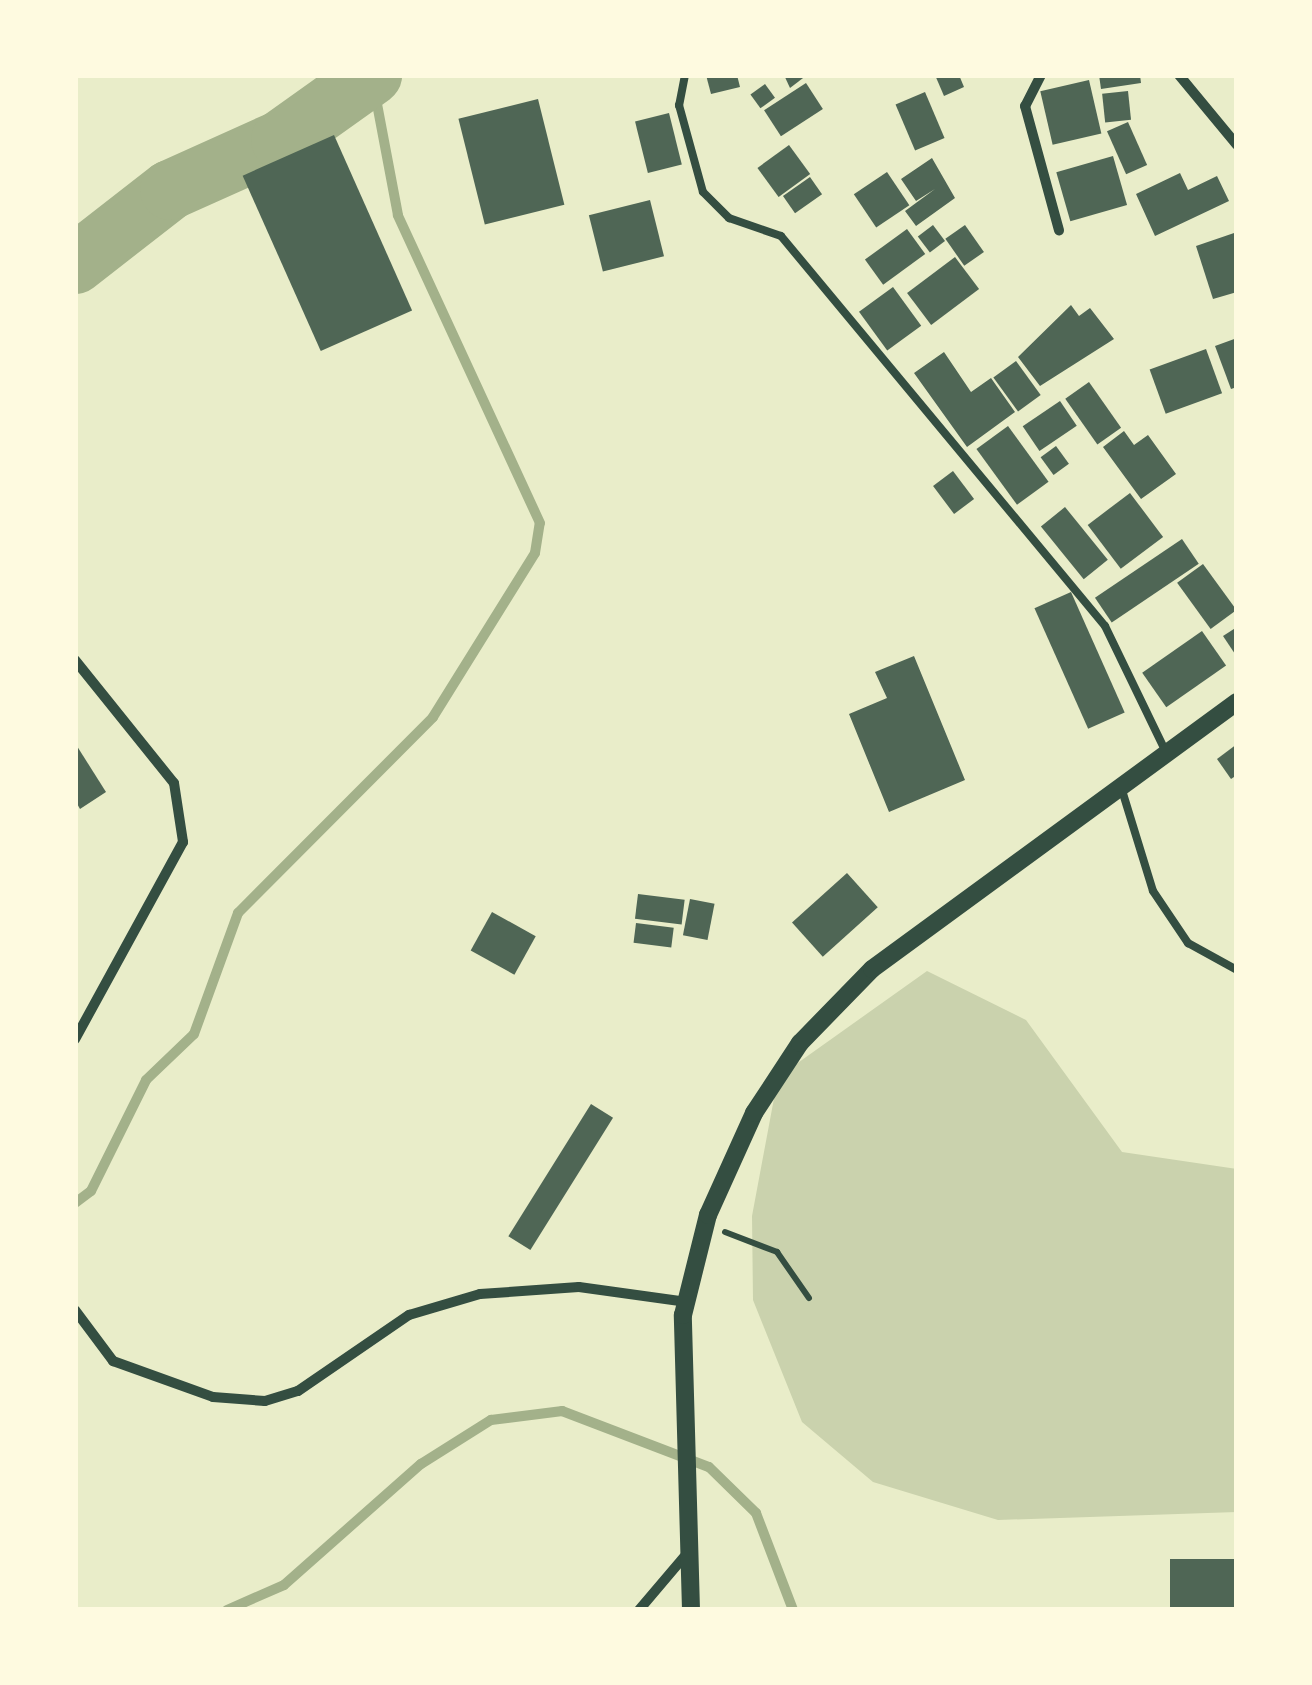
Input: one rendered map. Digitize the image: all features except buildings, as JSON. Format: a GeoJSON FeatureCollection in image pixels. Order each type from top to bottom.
{"type":"FeatureCollection","features":[{"type":"Feature","properties":{"kind":"street"},"geometry":{"type":"LineString","coordinates":[[1042,75],[1024,95],[1059,230]]}},
{"type":"Feature","properties":{"kind":"street"},"geometry":{"type":"LineString","coordinates":[[1179,75],[1237,145]]}},
{"type":"Feature","properties":{"kind":"street"},"geometry":{"type":"LineString","coordinates":[[75,660],[174,783],[183,842],[75,1039]]}},
{"type":"Feature","properties":{"kind":"street"},"geometry":{"type":"LineString","coordinates":[[691,1610],[684,1556],[679,1365],[687,1302],[704,1234],[754,1113],[800,1044],[872,969],[1121,787],[1164,750],[1237,702]]}},
{"type":"Feature","properties":{"kind":"street"},"geometry":{"type":"LineString","coordinates":[[75,1310],[113,1361],[213,1397],[265,1401],[298,1391],[409,1315],[480,1294],[579,1287],[687,1302]]}},
{"type":"Feature","properties":{"kind":"street"},"geometry":{"type":"LineString","coordinates":[[640,1610],[684,1556]]}},
{"type":"Feature","properties":{"kind":"lane"},"geometry":{"type":"LineString","coordinates":[[685,75],[679,105],[702,192],[729,218],[781,236],[1105,626],[1164,750]]}},
{"type":"Feature","properties":{"kind":"lane"},"geometry":{"type":"LineString","coordinates":[[1121,787],[1153,892],[1188,944],[1237,970]]}},
{"type":"Feature","properties":{"kind":"path"},"geometry":{"type":"LineString","coordinates":[[704,1234],[730,1232],[777,1252],[809,1298]]}},
{"type":"Feature","properties":{"kind":"green space"},"geometry":{"type":"Polygon","coordinates":[[[927,971],[1026,1020],[1122,1152],[1237,1169],[1237,1512],[998,1520],[873,1482],[802,1422],[753,1300],[752,1216],[778,1077],[927,971]]]}},
{"type":"Feature","properties":{"kind":"waterway"},"geometry":{"type":"LineString","coordinates":[[75,264],[170,190],[281,140],[372,75]]}},
{"type":"Feature","properties":{"kind":"waterway"},"geometry":{"type":"LineString","coordinates":[[75,1203],[91,1191],[146,1080],[194,1034],[238,913],[433,717],[535,553],[540,523],[398,215],[372,78]]}},
{"type":"Feature","properties":{"kind":"waterway"},"geometry":{"type":"LineString","coordinates":[[227,1610],[284,1585],[421,1464],[491,1420],[562,1411],[709,1467],[756,1513],[793,1610]]}}]}
